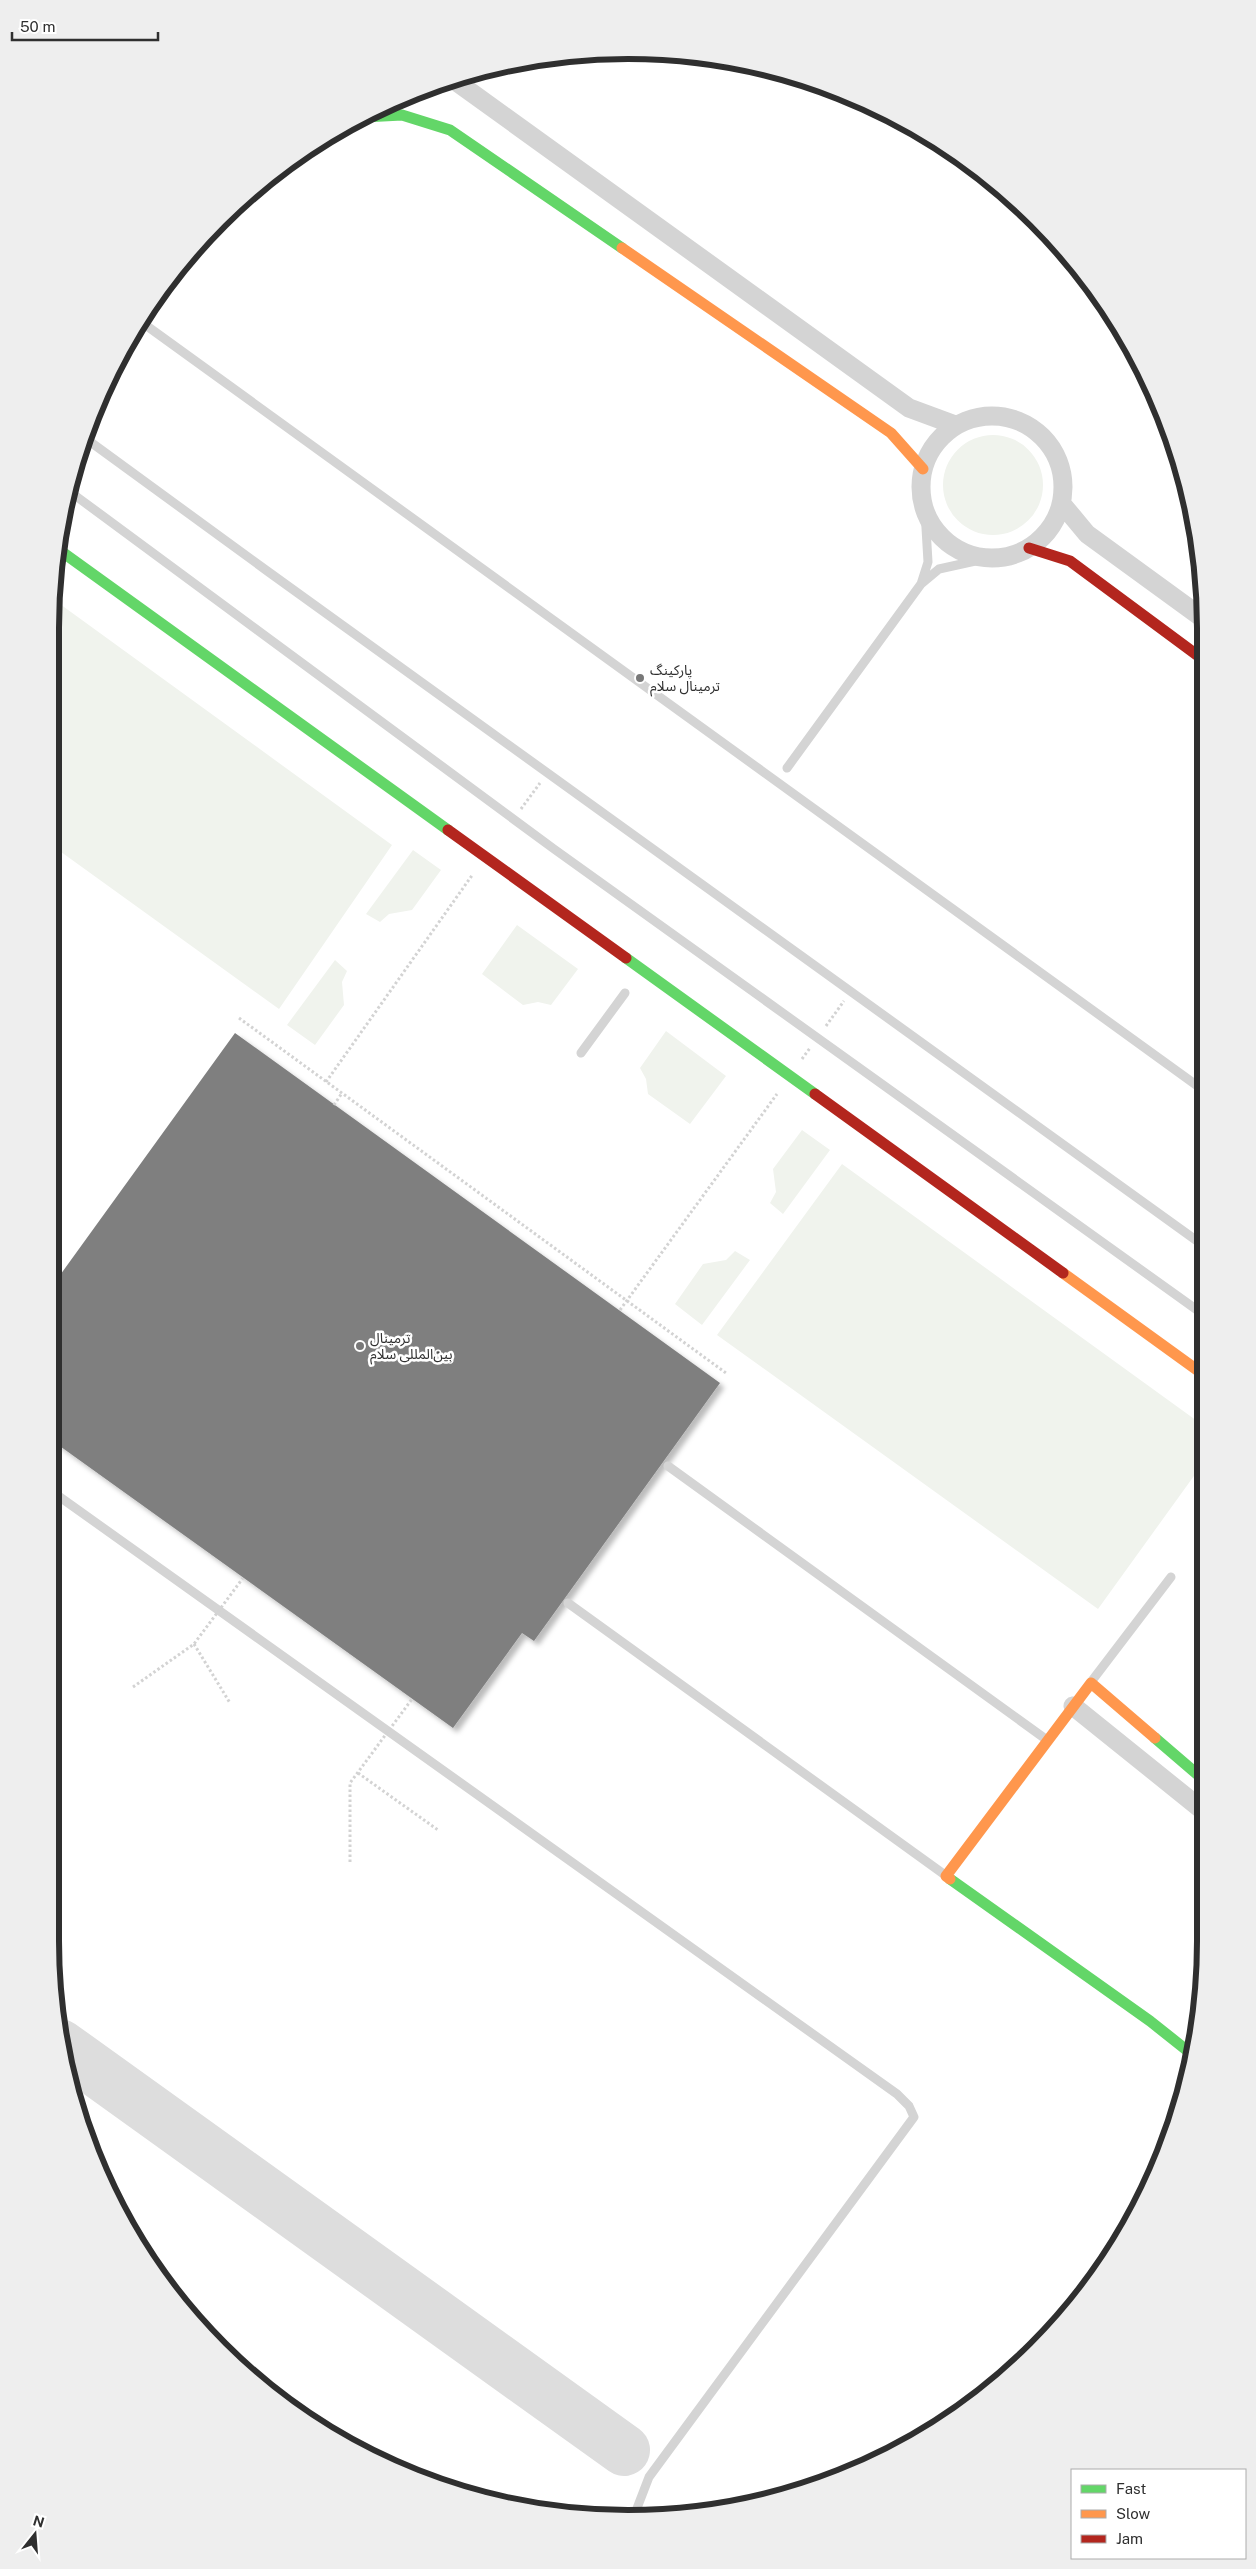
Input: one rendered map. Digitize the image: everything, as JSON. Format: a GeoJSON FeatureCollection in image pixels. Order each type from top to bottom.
{"type":"FeatureCollection","features":[{"type":"Feature","properties":{"kind":"street"},"geometry":{"type":"LineString","coordinates":[[460,84],[909,408],[955,425]]}},
{"type":"Feature","properties":{"kind":"street"},"geometry":{"type":"LineString","coordinates":[[377,117],[402,116],[450,130],[891,434],[922,469]]}},
{"type":"Feature","properties":{"kind":"street"},"geometry":{"type":"LineString","coordinates":[[978,416],[1002,416],[1025,423],[1044,437],[1058,457],[1064,480],[1062,504],[1055,522],[1044,537],[1029,548],[1010,556],[989,558],[968,554],[950,544],[935,529],[925,511],[920,490],[922,469],[929,452],[940,437],[955,425],[978,416]]}},
{"type":"Feature","properties":{"kind":"street"},"geometry":{"type":"LineString","coordinates":[[1062,504],[1087,534],[1197,614]]}},
{"type":"Feature","properties":{"kind":"street"},"geometry":{"type":"LineString","coordinates":[[1029,548],[1070,561],[1197,655]]}},
{"type":"Feature","properties":{"kind":"street"},"geometry":{"type":"LineString","coordinates":[[64,553],[1197,1370]]}},
{"type":"Feature","properties":{"kind":"street"},"geometry":{"type":"LineString","coordinates":[[1186,2050],[1150,2021],[946,1876],[1091,1683],[1197,1773]]}},
{"type":"Feature","properties":{"kind":"street"},"geometry":{"type":"LineString","coordinates":[[1073,1706],[1197,1805]]}},
{"type":"Feature","properties":{"kind":"lane"},"geometry":{"type":"LineString","coordinates":[[146,326],[1197,1086]]}},
{"type":"Feature","properties":{"kind":"lane"},"geometry":{"type":"LineString","coordinates":[[90,442],[1197,1241]]}},
{"type":"Feature","properties":{"kind":"lane"},"geometry":{"type":"LineString","coordinates":[[75,495],[514,819],[1197,1310]]}},
{"type":"Feature","properties":{"kind":"lane"},"geometry":{"type":"LineString","coordinates":[[921,584],[928,562],[925,511]]}},
{"type":"Feature","properties":{"kind":"lane"},"geometry":{"type":"LineString","coordinates":[[787,768],[921,584],[939,570],[989,558]]}},
{"type":"Feature","properties":{"kind":"lane"},"geometry":{"type":"LineString","coordinates":[[580,1053],[625,993]]}},
{"type":"Feature","properties":{"kind":"lane"},"geometry":{"type":"LineString","coordinates":[[668,1466],[1047,1740]]}},
{"type":"Feature","properties":{"kind":"lane"},"geometry":{"type":"LineString","coordinates":[[59,1496],[889,2089],[909,2106],[914,2117],[649,2477],[636,2510]]}},
{"type":"Feature","properties":{"kind":"lane"},"geometry":{"type":"LineString","coordinates":[[1091,1683],[1171,1577]]}},
{"type":"Feature","properties":{"kind":"lane"},"geometry":{"type":"LineString","coordinates":[[568,1602],[946,1876]]}},
{"type":"Feature","properties":{"kind":"path"},"geometry":{"type":"LineString","coordinates":[[514,819],[547,773]]}},
{"type":"Feature","properties":{"kind":"path"},"geometry":{"type":"LineString","coordinates":[[326,1082],[485,857]]}},
{"type":"Feature","properties":{"kind":"path"},"geometry":{"type":"LineString","coordinates":[[620,1310],[851,991]]}},
{"type":"Feature","properties":{"kind":"path"},"geometry":{"type":"LineString","coordinates":[[239,1018],[726,1373]]}},
{"type":"Feature","properties":{"kind":"path"},"geometry":{"type":"LineString","coordinates":[[334,1105],[342,1093]]}},
{"type":"Feature","properties":{"kind":"path"},"geometry":{"type":"LineString","coordinates":[[134,1687],[194,1644],[243,1578]]}},
{"type":"Feature","properties":{"kind":"path"},"geometry":{"type":"LineString","coordinates":[[194,1644],[230,1703]]}},
{"type":"Feature","properties":{"kind":"path"},"geometry":{"type":"LineString","coordinates":[[350,1862],[350,1783],[412,1699]]}},
{"type":"Feature","properties":{"kind":"path"},"geometry":{"type":"LineString","coordinates":[[358,1772],[438,1830]]}},
{"type":"Feature","properties":{"kind":"shaded area"},"geometry":{"type":"Polygon","coordinates":[[[993,435],[1012,439],[1029,449],[1039,466],[1043,485],[1039,504],[1029,521],[1012,531],[993,535],[974,531],[957,521],[947,504],[943,485],[947,466],[957,449],[974,439],[993,435]]]}},
{"type":"Feature","properties":{"kind":"shaded area"},"geometry":{"type":"Polygon","coordinates":[[[60,604],[392,845],[279,1009],[59,850],[60,604]]]}},
{"type":"Feature","properties":{"kind":"shaded area"},"geometry":{"type":"Polygon","coordinates":[[[413,850],[441,870],[412,910],[389,914],[380,922],[366,914],[413,850]]]}},
{"type":"Feature","properties":{"kind":"shaded area"},"geometry":{"type":"Polygon","coordinates":[[[517,925],[578,969],[551,1005],[538,1002],[523,1005],[482,974],[517,925]]]}},
{"type":"Feature","properties":{"kind":"shaded area"},"geometry":{"type":"Polygon","coordinates":[[[335,960],[347,971],[342,982],[344,1005],[315,1045],[287,1025],[335,960]]]}},
{"type":"Feature","properties":{"kind":"shaded area"},"geometry":{"type":"Polygon","coordinates":[[[666,1031],[726,1076],[690,1124],[648,1094],[646,1079],[640,1068],[666,1031]]]}},
{"type":"Feature","properties":{"kind":"shaded area"},"geometry":{"type":"Polygon","coordinates":[[[802,1130],[830,1150],[783,1214],[770,1203],[776,1192],[773,1169],[802,1130]]]}},
{"type":"Feature","properties":{"kind":"shaded area"},"geometry":{"type":"Polygon","coordinates":[[[842,1164],[1197,1421],[1197,1472],[1098,1609],[717,1335],[842,1164]]]}},
{"type":"Feature","properties":{"kind":"shaded area"},"geometry":{"type":"Polygon","coordinates":[[[735,1251],[750,1260],[702,1325],[675,1304],[703,1264],[726,1260],[735,1251]]]}},
{"type":"Feature","properties":{"kind":"building","name":"ترمینال بین‌المللی سلام"},"geometry":{"type":"Polygon","coordinates":[[[235,1033],[720,1383],[534,1641],[522,1633],[453,1728],[59,1445],[59,1277],[235,1033]]]}},
{"type":"Feature","properties":{"kind":"taxiway"},"geometry":{"type":"LineString","coordinates":[[70,2052],[624,2450]]}},
{"type":"Feature","properties":{"kind":"traffic: fast"},"geometry":{"type":"LineString","coordinates":[[378,116],[402,115],[450,130],[622,248]]}},
{"type":"Feature","properties":{"kind":"traffic: fast"},"geometry":{"type":"LineString","coordinates":[[64,553],[448,830]]}},
{"type":"Feature","properties":{"kind":"traffic: fast"},"geometry":{"type":"LineString","coordinates":[[626,958],[815,1094]]}},
{"type":"Feature","properties":{"kind":"traffic: fast"},"geometry":{"type":"LineString","coordinates":[[1155,1738],[1197,1774]]}},
{"type":"Feature","properties":{"kind":"traffic: fast"},"geometry":{"type":"LineString","coordinates":[[950,1879],[1150,2021],[1186,2050]]}},
{"type":"Feature","properties":{"kind":"traffic: slow"},"geometry":{"type":"LineString","coordinates":[[622,248],[891,433],[923,469]]}},
{"type":"Feature","properties":{"kind":"traffic: slow"},"geometry":{"type":"LineString","coordinates":[[1063,1273],[1197,1370]]}},
{"type":"Feature","properties":{"kind":"traffic: slow"},"geometry":{"type":"LineString","coordinates":[[950,1879],[946,1876],[1091,1683],[1155,1738]]}},
{"type":"Feature","properties":{"kind":"traffic: jam"},"geometry":{"type":"LineString","coordinates":[[1029,548],[1070,561],[1197,655]]}},
{"type":"Feature","properties":{"kind":"traffic: jam"},"geometry":{"type":"LineString","coordinates":[[448,830],[626,958]]}},
{"type":"Feature","properties":{"kind":"traffic: jam"},"geometry":{"type":"LineString","coordinates":[[815,1094],[1063,1273]]}},
{"type":"Feature","properties":{"kind":"place","name":"پارکینگ ترمینال سلام"},"geometry":{"type":"Point","coordinates":[640,678]}},
{"type":"Feature","properties":{"kind":"place","name":"ترمینال بین‌المللی سلام"},"geometry":{"type":"Point","coordinates":[360,1346]}}]}
